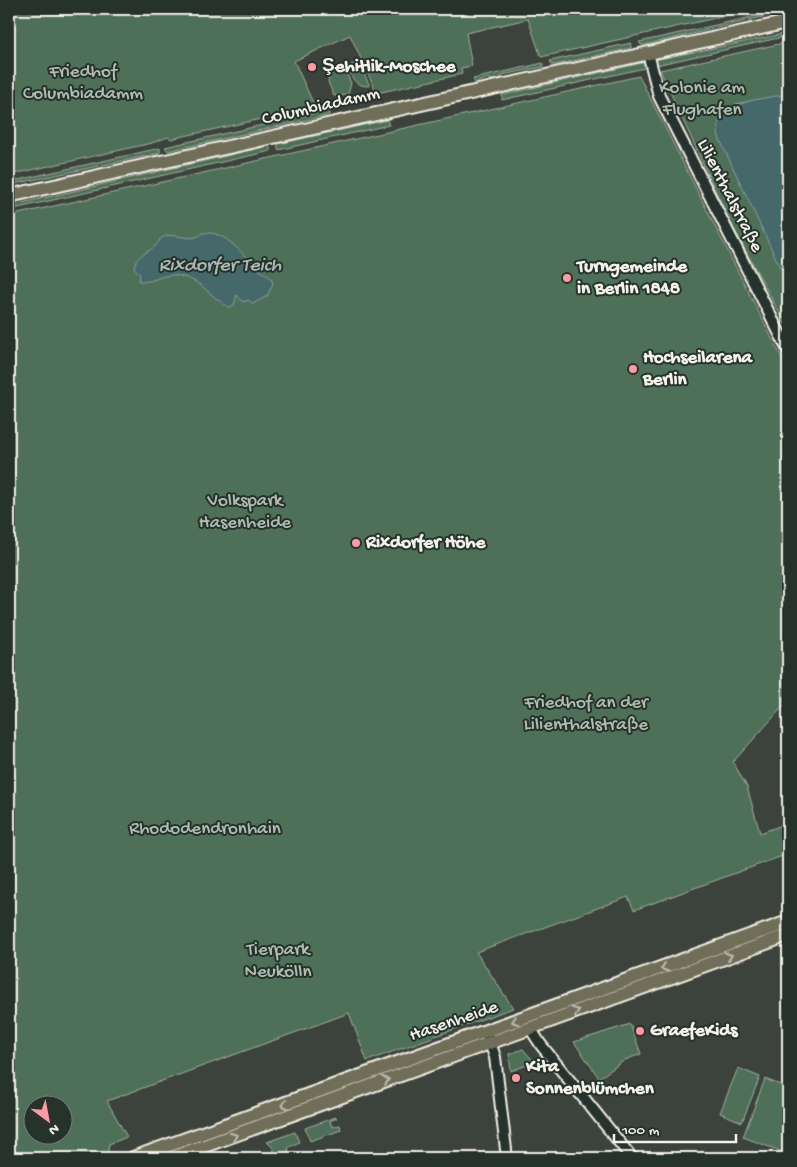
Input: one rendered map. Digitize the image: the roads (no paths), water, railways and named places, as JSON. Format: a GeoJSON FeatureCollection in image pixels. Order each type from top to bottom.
{"type":"FeatureCollection","features":[{"type":"Feature","properties":{"kind":"main road","name":"Columbiadamm"},"geometry":{"type":"LineString","coordinates":[[9,196],[788,22]]}},
{"type":"Feature","properties":{"kind":"main road","name":"Hasenheide"},"geometry":{"type":"LineString","coordinates":[[133,1158],[488,1037],[788,922]]}},
{"type":"Feature","properties":{"kind":"main road","name":"Hasenheide"},"geometry":{"type":"LineString","coordinates":[[488,1037],[530,1028],[788,935]]}},
{"type":"Feature","properties":{"kind":"main road","name":"Hasenheide"},"geometry":{"type":"LineString","coordinates":[[171,1158],[448,1051]]}},
{"type":"Feature","properties":{"kind":"street","name":"Lilienthalstraße"},"geometry":{"type":"LineString","coordinates":[[648,53],[660,96],[788,350]]}},
{"type":"Feature","properties":{"kind":"street"},"geometry":{"type":"LineString","coordinates":[[530,1028],[540,1045],[632,1158]]}},
{"type":"Feature","properties":{"kind":"street"},"geometry":{"type":"LineString","coordinates":[[488,1037],[495,1057],[507,1158]]}},
{"type":"Feature","properties":{"kind":"water"},"geometry":{"type":"Polygon","coordinates":[[[788,94],[788,284],[720,140],[718,127],[721,117],[740,104],[788,94]]]}},
{"type":"Feature","properties":{"kind":"water","name":"Rixdorfer Teich"},"geometry":{"type":"Polygon","coordinates":[[[203,233],[218,235],[232,243],[257,269],[268,275],[273,284],[267,296],[253,304],[249,300],[243,302],[237,295],[234,305],[229,307],[192,280],[184,277],[170,275],[143,282],[139,281],[140,275],[134,267],[136,262],[142,255],[158,244],[160,239],[165,236],[193,238],[203,233]]]}},
{"type":"Feature","properties":{"kind":"place","name":"Şehitlik-Moschee"},"geometry":{"type":"Point","coordinates":[312,67]}},
{"type":"Feature","properties":{"kind":"place","name":"Turngemeinde in Berlin 1848"},"geometry":{"type":"Point","coordinates":[567,278]}},
{"type":"Feature","properties":{"kind":"place","name":"Hochseilarena Berlin"},"geometry":{"type":"Point","coordinates":[633,369]}},
{"type":"Feature","properties":{"kind":"place","name":"Rixdorfer Höhe"},"geometry":{"type":"Point","coordinates":[356,543]}},
{"type":"Feature","properties":{"kind":"place","name":"GraefeKids"},"geometry":{"type":"Point","coordinates":[640,1031]}},
{"type":"Feature","properties":{"kind":"place","name":"Kita Sonnenblümchen"},"geometry":{"type":"Point","coordinates":[516,1078]}},
{"type":"Feature","properties":{"kind":"park label","name":"Friedhof Columbiadamm"},"geometry":{"type":"Point","coordinates":[83,83]}},
{"type":"Feature","properties":{"kind":"park label","name":"Kolonie am Flughafen"},"geometry":{"type":"Point","coordinates":[702,99]}},
{"type":"Feature","properties":{"kind":"park label","name":"Volkspark Hasenheide"},"geometry":{"type":"Point","coordinates":[245,512]}},
{"type":"Feature","properties":{"kind":"park label","name":"Friedhof an der Lilienthalstraße"},"geometry":{"type":"Point","coordinates":[586,714]}},
{"type":"Feature","properties":{"kind":"park label","name":"Rhododendronhain"},"geometry":{"type":"Point","coordinates":[205,829]}},
{"type":"Feature","properties":{"kind":"park label","name":"Tierpark Neukölln"},"geometry":{"type":"Point","coordinates":[278,961]}}]}
